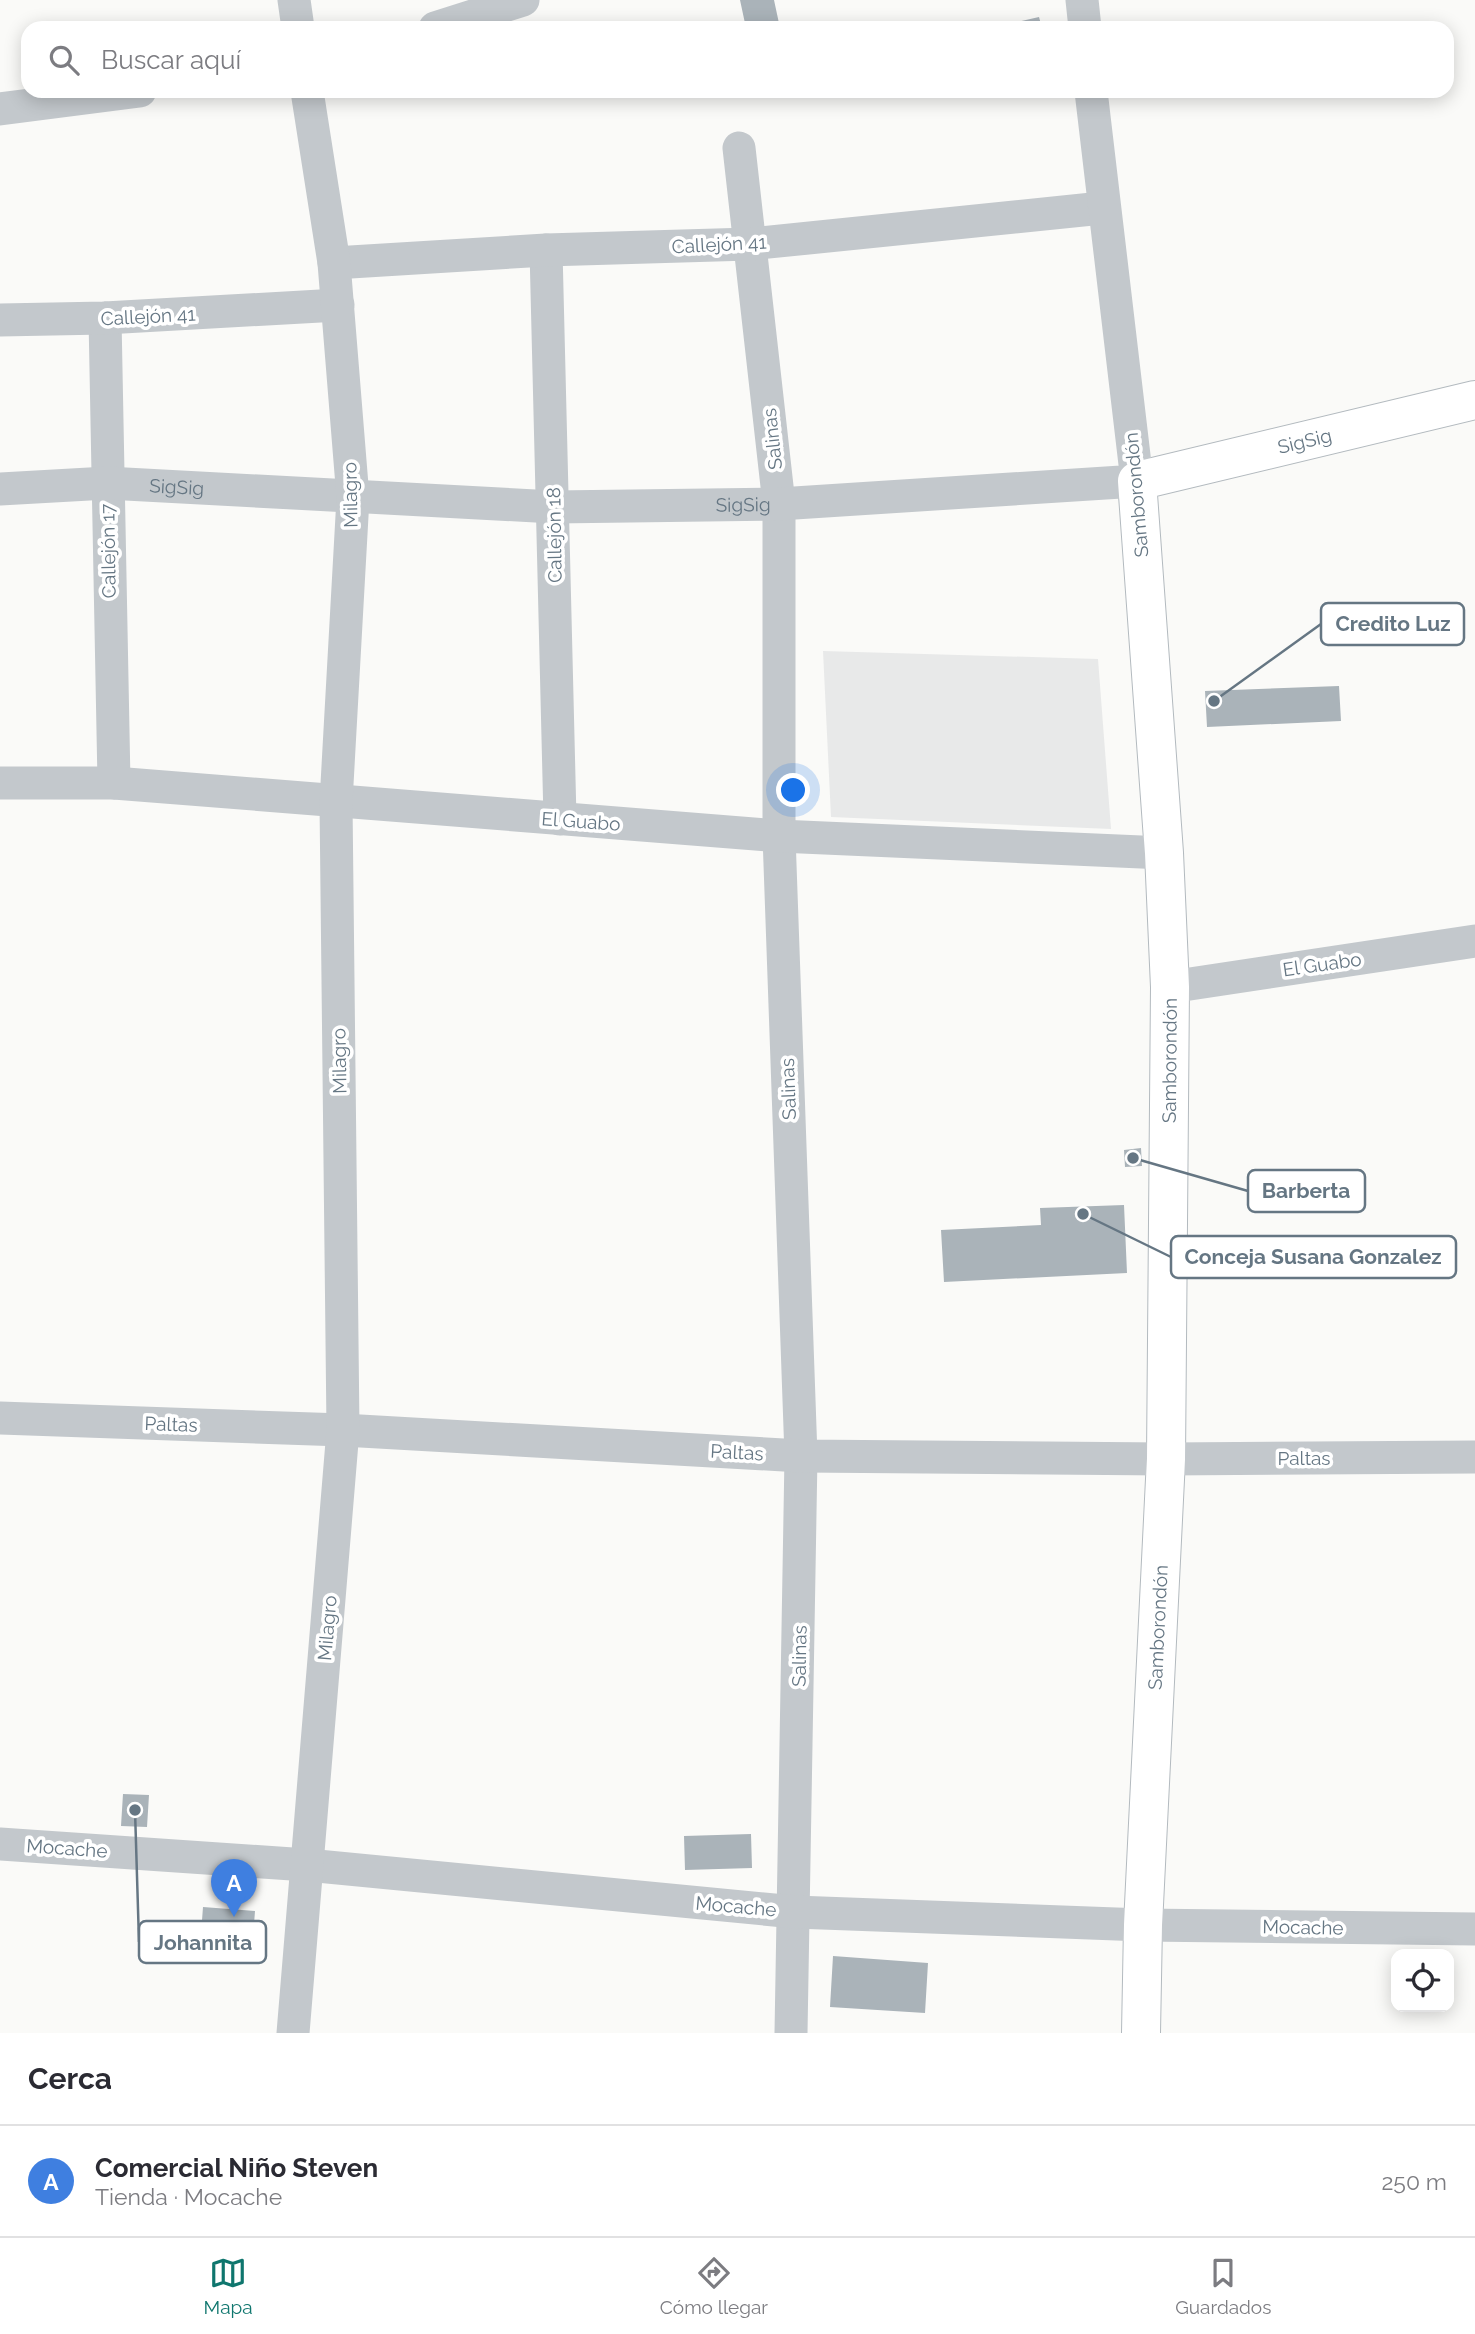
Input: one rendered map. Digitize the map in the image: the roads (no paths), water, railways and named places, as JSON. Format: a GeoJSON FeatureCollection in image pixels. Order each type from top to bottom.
{"type":"FeatureCollection","features":[{"type":"Feature","properties":{"kind":"street"},"geometry":{"type":"LineString","coordinates":[[294,0],[297,21]]}},
{"type":"Feature","properties":{"kind":"street"},"geometry":{"type":"LineString","coordinates":[[457,21],[523,0]]}},
{"type":"Feature","properties":{"kind":"street"},"geometry":{"type":"LineString","coordinates":[[1082,0],[1084,21]]}},
{"type":"Feature","properties":{"kind":"street"},"geometry":{"type":"LineString","coordinates":[[0,109],[86,98]]}},
{"type":"Feature","properties":{"kind":"street","name":"Milagro"},"geometry":{"type":"LineString","coordinates":[[293,2033],[343,1430],[336,802],[353,498],[334,262],[308,98]]}},
{"type":"Feature","properties":{"kind":"street","name":"Samborondón"},"geometry":{"type":"LineString","coordinates":[[1092,98],[1102,208],[1137,481],[1164,853],[1170,986],[1166,1459],[1143,1925],[1141,2033]]}},
{"type":"Feature","properties":{"kind":"street","name":"Salinas"},"geometry":{"type":"LineString","coordinates":[[739,148],[779,505],[779,836],[801,1456],[791,2033]]}},
{"type":"Feature","properties":{"kind":"street","name":"Callejón 41"},"geometry":{"type":"LineString","coordinates":[[334,262],[546,250],[750,244],[1102,208]]}},
{"type":"Feature","properties":{"kind":"street","name":"Callejón 18"},"geometry":{"type":"LineString","coordinates":[[546,250],[560,819]]}},
{"type":"Feature","properties":{"kind":"street","name":"Callejón 41"},"geometry":{"type":"LineString","coordinates":[[0,320],[105,318],[338,305]]}},
{"type":"Feature","properties":{"kind":"street","name":"Callejón 17"},"geometry":{"type":"LineString","coordinates":[[105,318],[114,783]]}},
{"type":"Feature","properties":{"kind":"street","name":"SigSig"},"geometry":{"type":"LineString","coordinates":[[0,489],[107,483],[554,507],[779,505],[1137,481],[1475,400]]}},
{"type":"Feature","properties":{"kind":"street","name":"El Guabo"},"geometry":{"type":"LineString","coordinates":[[0,783],[114,783],[779,836],[1164,853]]}},
{"type":"Feature","properties":{"kind":"street","name":"El Guabo"},"geometry":{"type":"LineString","coordinates":[[1170,986],[1475,941]]}},
{"type":"Feature","properties":{"kind":"street","name":"Paltas"},"geometry":{"type":"LineString","coordinates":[[0,1418],[343,1430],[801,1456],[1166,1459],[1475,1457]]}},
{"type":"Feature","properties":{"kind":"street","name":"Mocache"},"geometry":{"type":"LineString","coordinates":[[0,1843],[307,1865],[795,1912],[1143,1925],[1475,1929]]}},
{"type":"Feature","properties":{"kind":"place","name":"Credito Luz"},"geometry":{"type":"Point","coordinates":[1214,701]}},
{"type":"Feature","properties":{"kind":"place","name":"Barberta"},"geometry":{"type":"Point","coordinates":[1133,1158]}},
{"type":"Feature","properties":{"kind":"place","name":"Conceja Susana Gonzalez"},"geometry":{"type":"Point","coordinates":[1083,1214]}},
{"type":"Feature","properties":{"kind":"place","name":"Johannita"},"geometry":{"type":"Point","coordinates":[135,1810]}},
{"type":"Feature","properties":{"kind":"place","name":"Comercial Niño Steven"},"geometry":{"type":"Point","coordinates":[234,1917]}}]}
